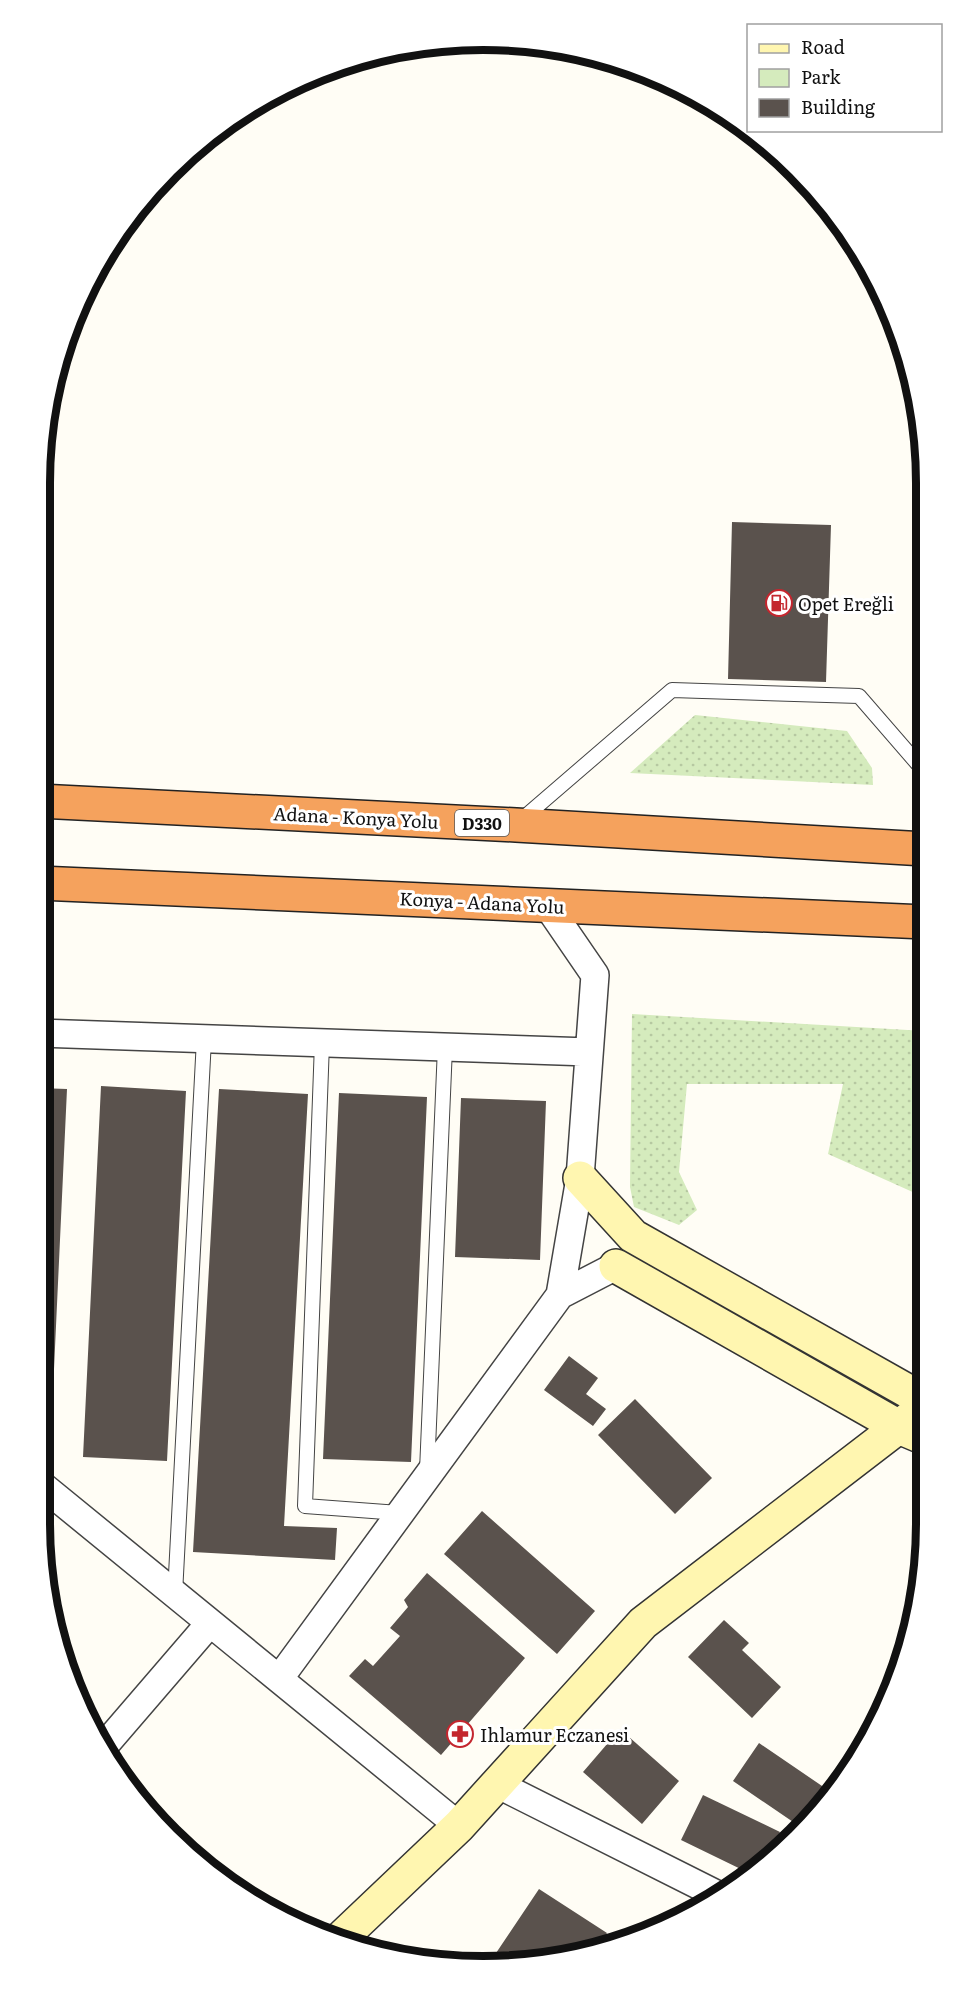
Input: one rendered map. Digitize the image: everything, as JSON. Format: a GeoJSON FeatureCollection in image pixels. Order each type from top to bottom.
{"type":"FeatureCollection","features":[{"type":"Feature","properties":{"kind":"highway","name":"Adana - Konya Yolu"},"geometry":{"type":"LineString","coordinates":[[50,797],[916,848]]}},
{"type":"Feature","properties":{"kind":"highway","name":"Konya - Adana Yolu"},"geometry":{"type":"LineString","coordinates":[[50,883],[916,922]]}},
{"type":"Feature","properties":{"kind":"street"},"geometry":{"type":"LineString","coordinates":[[547,905],[595,975],[580,1178],[560,1295]]}},
{"type":"Feature","properties":{"kind":"street"},"geometry":{"type":"LineString","coordinates":[[50,1033],[589,1052]]}},
{"type":"Feature","properties":{"kind":"street"},"geometry":{"type":"LineString","coordinates":[[580,1178],[633,1236],[916,1398]]}},
{"type":"Feature","properties":{"kind":"street"},"geometry":{"type":"LineString","coordinates":[[279,1679],[560,1295],[616,1266],[914,1433],[643,1623],[459,1826],[346,1934]]}},
{"type":"Feature","properties":{"kind":"street"},"geometry":{"type":"LineString","coordinates":[[50,1492],[459,1826]]}},
{"type":"Feature","properties":{"kind":"street"},"geometry":{"type":"LineString","coordinates":[[108,1740],[210,1623]]}},
{"type":"Feature","properties":{"kind":"street"},"geometry":{"type":"LineString","coordinates":[[497,1784],[711,1891]]}},
{"type":"Feature","properties":{"kind":"lane"},"geometry":{"type":"LineString","coordinates":[[516,825],[672,690],[859,696],[916,762]]}},
{"type":"Feature","properties":{"kind":"lane"},"geometry":{"type":"LineString","coordinates":[[174,1594],[204,1039]]}},
{"type":"Feature","properties":{"kind":"lane"},"geometry":{"type":"LineString","coordinates":[[322,1043],[305,1506],[399,1513]]}},
{"type":"Feature","properties":{"kind":"lane"},"geometry":{"type":"LineString","coordinates":[[427,1475],[445,1047]]}},
{"type":"Feature","properties":{"kind":"green space"},"geometry":{"type":"Polygon","coordinates":[[[695,715],[847,731],[872,768],[873,785],[630,773],[695,715]]]}},
{"type":"Feature","properties":{"kind":"green space"},"geometry":{"type":"Polygon","coordinates":[[[632,1014],[916,1030],[916,1194],[828,1154],[843,1084],[687,1084],[679,1172],[697,1210],[679,1225],[634,1207],[630,1187],[632,1014]]]}},
{"type":"Feature","properties":{"kind":"building"},"geometry":{"type":"Polygon","coordinates":[[[732,522],[831,525],[826,682],[728,679],[732,522]]]}},
{"type":"Feature","properties":{"kind":"building"},"geometry":{"type":"Polygon","coordinates":[[[101,1086],[186,1091],[167,1461],[83,1457],[101,1086]]]}},
{"type":"Feature","properties":{"kind":"building"},"geometry":{"type":"Polygon","coordinates":[[[50,1088],[67,1089],[54,1369],[50,1369],[50,1088]]]}},
{"type":"Feature","properties":{"kind":"building"},"geometry":{"type":"Polygon","coordinates":[[[219,1089],[308,1094],[284,1526],[337,1528],[335,1560],[193,1552],[219,1089]]]}},
{"type":"Feature","properties":{"kind":"building"},"geometry":{"type":"Polygon","coordinates":[[[339,1093],[427,1097],[411,1462],[323,1459],[339,1093]]]}},
{"type":"Feature","properties":{"kind":"building"},"geometry":{"type":"Polygon","coordinates":[[[461,1098],[546,1101],[540,1260],[455,1257],[461,1098]]]}},
{"type":"Feature","properties":{"kind":"building"},"geometry":{"type":"Polygon","coordinates":[[[569,1356],[598,1378],[586,1394],[606,1409],[593,1426],[544,1390],[569,1356]]]}},
{"type":"Feature","properties":{"kind":"building"},"geometry":{"type":"Polygon","coordinates":[[[635,1399],[712,1478],[675,1514],[598,1435],[635,1399]]]}},
{"type":"Feature","properties":{"kind":"building"},"geometry":{"type":"Polygon","coordinates":[[[482,1511],[595,1611],[557,1654],[444,1554],[482,1511]]]}},
{"type":"Feature","properties":{"kind":"building"},"geometry":{"type":"Polygon","coordinates":[[[427,1573],[525,1658],[441,1755],[349,1676],[365,1659],[373,1666],[400,1636],[390,1628],[408,1607],[404,1600],[427,1573]]]}},
{"type":"Feature","properties":{"kind":"building"},"geometry":{"type":"Polygon","coordinates":[[[724,1620],[749,1643],[742,1650],[781,1687],[752,1718],[688,1657],[724,1620]]]}},
{"type":"Feature","properties":{"kind":"building"},"geometry":{"type":"Polygon","coordinates":[[[620,1729],[679,1781],[642,1824],[583,1772],[620,1729]]]}},
{"type":"Feature","properties":{"kind":"building"},"geometry":{"type":"Polygon","coordinates":[[[759,1743],[825,1788],[796,1824],[733,1781],[759,1743]]]}},
{"type":"Feature","properties":{"kind":"building"},"geometry":{"type":"Polygon","coordinates":[[[703,1795],[780,1832],[774,1845],[743,1870],[681,1840],[703,1795]]]}},
{"type":"Feature","properties":{"kind":"building"},"geometry":{"type":"Polygon","coordinates":[[[539,1889],[607,1933],[602,1940],[568,1948],[540,1953],[494,1956],[539,1889]]]}},
{"type":"Feature","properties":{"kind":"place","name":"Opet Ereğli"},"geometry":{"type":"Point","coordinates":[779,603]}},
{"type":"Feature","properties":{"kind":"place","name":"Ihlamur Eczanesi"},"geometry":{"type":"Point","coordinates":[460,1734]}}]}
